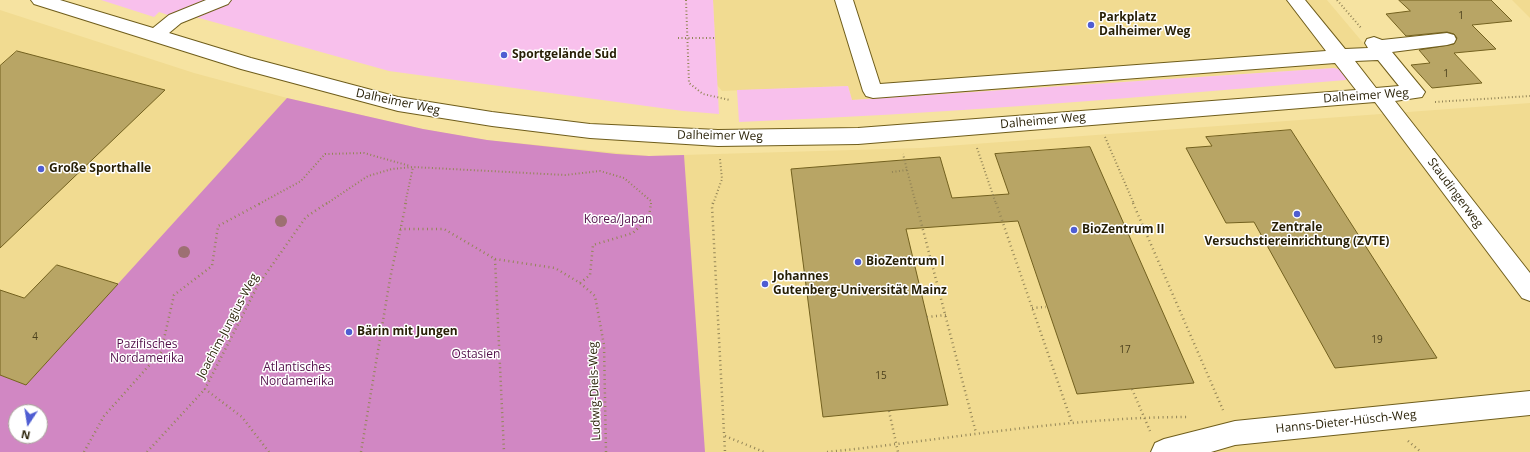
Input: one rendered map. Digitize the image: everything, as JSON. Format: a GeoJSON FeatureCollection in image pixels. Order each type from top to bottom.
{"type":"FeatureCollection","features":[{"type":"Feature","properties":{"kind":"street","name":"Dalheimer Weg"},"geometry":{"type":"LineString","coordinates":[[40,0],[248,64],[398,104],[492,119],[590,132],[718,138],[858,136],[1415,92]]}},
{"type":"Feature","properties":{"kind":"street"},"geometry":{"type":"LineString","coordinates":[[155,36],[175,19],[222,0]]}},
{"type":"Feature","properties":{"kind":"street"},"geometry":{"type":"LineString","coordinates":[[844,0],[873,91],[1342,57],[1378,48],[1442,41]]}},
{"type":"Feature","properties":{"kind":"street","name":"Staudingerweg"},"geometry":{"type":"LineString","coordinates":[[1296,0],[1342,57],[1403,125],[1530,291]]}},
{"type":"Feature","properties":{"kind":"street"},"geometry":{"type":"LineString","coordinates":[[1378,48],[1415,92]]}},
{"type":"Feature","properties":{"kind":"street","name":"Hanns-Dieter-Hüsch-Weg"},"geometry":{"type":"LineString","coordinates":[[1164,452],[1235,433],[1530,403]]}},
{"type":"Feature","properties":{"kind":"path"},"geometry":{"type":"LineString","coordinates":[[686,0],[689,83],[697,92],[709,97],[730,100]]}},
{"type":"Feature","properties":{"kind":"path"},"geometry":{"type":"LineString","coordinates":[[1337,0],[1378,48]]}},
{"type":"Feature","properties":{"kind":"path"},"geometry":{"type":"LineString","coordinates":[[678,38],[714,38]]}},
{"type":"Feature","properties":{"kind":"path"},"geometry":{"type":"LineString","coordinates":[[1415,92],[1436,102],[1530,96]]}},
{"type":"Feature","properties":{"kind":"path"},"geometry":{"type":"LineString","coordinates":[[1097,117],[1224,414],[1235,433]]}},
{"type":"Feature","properties":{"kind":"path"},"geometry":{"type":"LineString","coordinates":[[970,127],[1072,424]]}},
{"type":"Feature","properties":{"kind":"path"},"geometry":{"type":"LineString","coordinates":[[898,132],[976,433]]}},
{"type":"Feature","properties":{"kind":"path"},"geometry":{"type":"LineString","coordinates":[[718,138],[722,179],[712,206],[726,452]]}},
{"type":"Feature","properties":{"kind":"path"},"geometry":{"type":"LineString","coordinates":[[84,452],[104,416],[161,352],[174,295],[212,266],[218,226],[301,181],[325,154],[364,153],[413,167],[564,176],[600,171],[624,178],[651,201],[649,217],[633,233],[593,245],[590,275],[580,283]]}},
{"type":"Feature","properties":{"kind":"path"},"geometry":{"type":"LineString","coordinates":[[361,452],[390,279],[413,167]]}},
{"type":"Feature","properties":{"kind":"path","name":"Joachim-Jungius-Weg"},"geometry":{"type":"LineString","coordinates":[[269,452],[242,417],[205,389],[258,285],[306,217],[368,176],[392,169],[413,167]]}},
{"type":"Feature","properties":{"kind":"path"},"geometry":{"type":"LineString","coordinates":[[892,172],[907,170]]}},
{"type":"Feature","properties":{"kind":"path","name":"Ludwig-Diels-Weg"},"geometry":{"type":"LineString","coordinates":[[400,229],[444,229],[470,246],[495,259],[555,268],[580,283],[595,296],[604,345],[606,452]]}},
{"type":"Feature","properties":{"kind":"path"},"geometry":{"type":"LineString","coordinates":[[495,259],[504,452]]}},
{"type":"Feature","properties":{"kind":"path"},"geometry":{"type":"LineString","coordinates":[[1032,308],[1046,307]]}},
{"type":"Feature","properties":{"kind":"path"},"geometry":{"type":"LineString","coordinates":[[927,317],[946,315]]}},
{"type":"Feature","properties":{"kind":"path"},"geometry":{"type":"LineString","coordinates":[[147,452],[205,389]]}},
{"type":"Feature","properties":{"kind":"path"},"geometry":{"type":"LineString","coordinates":[[1132,389],[1144,417]]}},
{"type":"Feature","properties":{"kind":"path"},"geometry":{"type":"LineString","coordinates":[[889,411],[898,452]]}},
{"type":"Feature","properties":{"kind":"path"},"geometry":{"type":"LineString","coordinates":[[827,452],[896,445],[976,433],[1144,417],[1189,417]]}},
{"type":"Feature","properties":{"kind":"path"},"geometry":{"type":"LineString","coordinates":[[725,436],[764,452]]}},
{"type":"Feature","properties":{"kind":"shaded area","name":"Sportgelände Süd"},"geometry":{"type":"Polygon","coordinates":[[[101,0],[713,0],[719,114],[683,111],[389,71],[192,16],[171,16],[159,12],[154,17],[101,0]]]}},
{"type":"Feature","properties":{"kind":"shaded area","name":"Parkplatz Dalheimer Weg"},"geometry":{"type":"Polygon","coordinates":[[[713,0],[1327,0],[1370,51],[1350,53],[1370,78],[1346,80],[1347,75],[1343,70],[1334,68],[852,100],[848,86],[722,91],[717,85],[713,0]]]}},
{"type":"Feature","properties":{"kind":"shaded area"},"geometry":{"type":"Polygon","coordinates":[[[1512,0],[1530,0],[1530,18],[1512,0]]]}},
{"type":"Feature","properties":{"kind":"shaded area","name":"Johannes Gutenberg-Universität Mainz"},"geometry":{"type":"Polygon","coordinates":[[[0,10],[194,73],[287,98],[423,129],[487,140],[649,156],[920,148],[1530,103],[1530,452],[0,452],[0,10]]]}},
{"type":"Feature","properties":{"kind":"shaded area"},"geometry":{"type":"Polygon","coordinates":[[[1334,68],[1343,70],[1347,75],[1346,80],[967,110],[739,122],[737,90],[848,86],[852,100],[1334,68]]]}},
{"type":"Feature","properties":{"kind":"green space"},"geometry":{"type":"Polygon","coordinates":[[[287,98],[423,129],[487,140],[616,154],[649,156],[684,155],[705,452],[0,452],[0,375],[26,385],[287,98]]]}},
{"type":"Feature","properties":{"kind":"building"},"geometry":{"type":"Polygon","coordinates":[[[1399,0],[1491,0],[1512,21],[1472,25],[1496,49],[1454,53],[1482,83],[1432,88],[1411,65],[1430,63],[1419,50],[1454,44],[1457,38],[1454,34],[1447,32],[1406,36],[1386,14],[1410,11],[1399,0]]]}},
{"type":"Feature","properties":{"kind":"building","name":"Große Sporthalle"},"geometry":{"type":"Polygon","coordinates":[[[17,51],[165,90],[0,248],[0,66],[17,51]]]}},
{"type":"Feature","properties":{"kind":"building","name":"Zentrale Versuchstiereinrichtung (ZVTE)"},"geometry":{"type":"Polygon","coordinates":[[[1291,130],[1437,358],[1335,368],[1254,222],[1226,223],[1186,148],[1212,146],[1206,137],[1291,130]]]}},
{"type":"Feature","properties":{"kind":"building"},"geometry":{"type":"Polygon","coordinates":[[[1090,147],[1194,383],[1077,394],[1018,221],[906,229],[948,405],[823,417],[791,169],[940,157],[952,198],[1009,194],[995,154],[1090,147]]]}},
{"type":"Feature","properties":{"kind":"building"},"geometry":{"type":"Polygon","coordinates":[[[57,265],[118,284],[26,385],[0,375],[0,290],[24,298],[57,265]]]}},
{"type":"Feature","properties":{"kind":"place","name":"Parkplatz Dalheimer Weg"},"geometry":{"type":"Point","coordinates":[1091,25]}},
{"type":"Feature","properties":{"kind":"place","name":"Sportgelände Süd"},"geometry":{"type":"Point","coordinates":[504,55]}},
{"type":"Feature","properties":{"kind":"place","name":"Große Sporthalle"},"geometry":{"type":"Point","coordinates":[41,169]}},
{"type":"Feature","properties":{"kind":"place","name":"Zentrale Versuchstiereinrichtung (ZVTE)"},"geometry":{"type":"Point","coordinates":[1297,214]}},
{"type":"Feature","properties":{"kind":"place","name":"BioZentrum II"},"geometry":{"type":"Point","coordinates":[1074,230]}},
{"type":"Feature","properties":{"kind":"place","name":"BioZentrum I"},"geometry":{"type":"Point","coordinates":[858,262]}},
{"type":"Feature","properties":{"kind":"place","name":"Johannes Gutenberg-Universität Mainz"},"geometry":{"type":"Point","coordinates":[765,284]}},
{"type":"Feature","properties":{"kind":"place","name":"Bärin mit Jungen"},"geometry":{"type":"Point","coordinates":[349,332]}},
{"type":"Feature","properties":{"kind":"park label","name":"Korea/Japan"},"geometry":{"type":"Point","coordinates":[618,220]}},
{"type":"Feature","properties":{"kind":"park label","name":"Pazifisches Nordamerika"},"geometry":{"type":"Point","coordinates":[147,352]}},
{"type":"Feature","properties":{"kind":"park label","name":"Ostasien"},"geometry":{"type":"Point","coordinates":[476,355]}},
{"type":"Feature","properties":{"kind":"park label","name":"Atlantisches Nordamerika"},"geometry":{"type":"Point","coordinates":[297,375]}}]}
